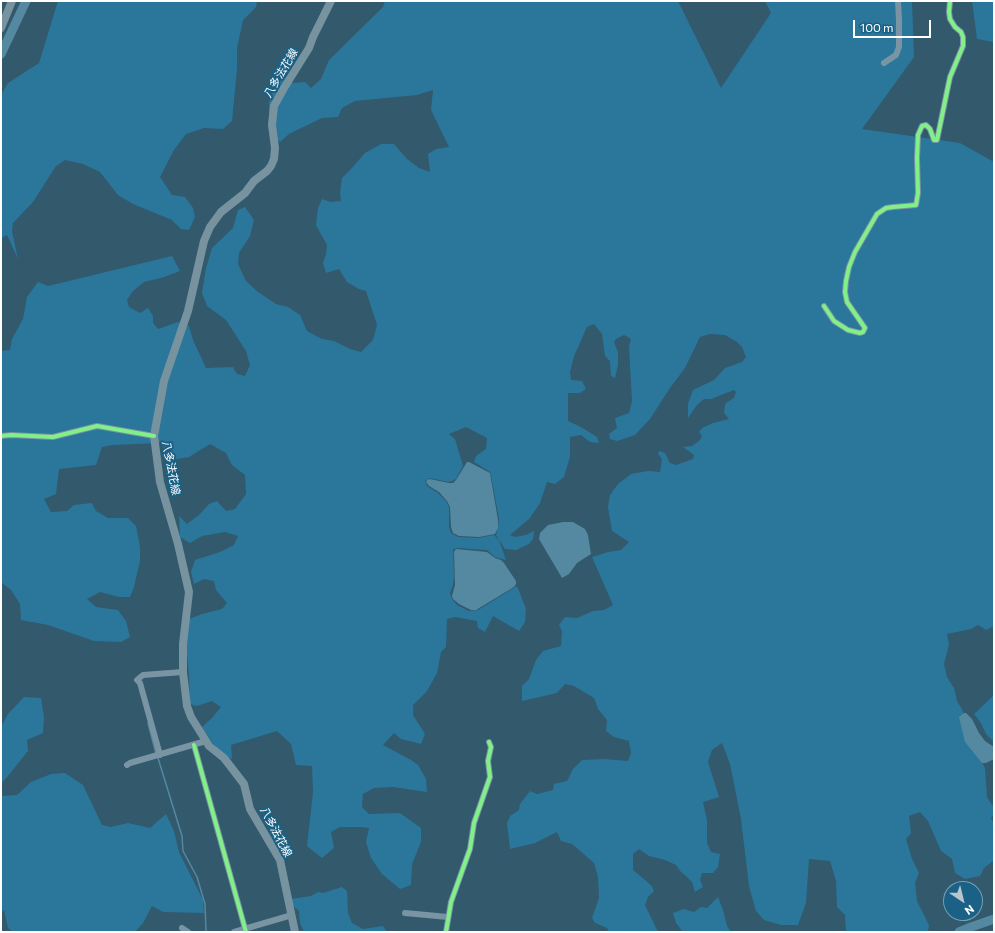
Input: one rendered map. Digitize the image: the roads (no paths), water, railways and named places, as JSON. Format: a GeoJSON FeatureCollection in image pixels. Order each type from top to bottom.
{"type":"FeatureCollection","features":[{"type":"Feature","properties":{"kind":"main road"},"geometry":{"type":"LineString","coordinates":[[1,28],[12,1]]}},
{"type":"Feature","properties":{"kind":"main road","name":"八多法花線"},"geometry":{"type":"LineString","coordinates":[[295,932],[280,860],[250,809],[244,784],[224,758],[206,741],[191,717],[187,706],[183,672],[183,644],[189,592],[178,544],[160,482],[154,436],[164,381],[188,311],[204,241],[210,226],[221,212],[245,193],[254,181],[271,166],[275,148],[272,125],[274,106],[309,48],[313,37],[332,1]]}},
{"type":"Feature","properties":{"kind":"street"},"geometry":{"type":"LineString","coordinates":[[884,63],[896,55],[899,47],[898,1]]}},
{"type":"Feature","properties":{"kind":"street"},"geometry":{"type":"LineString","coordinates":[[824,306],[834,320],[848,330],[860,333],[864,332],[865,328],[847,302],[845,292],[849,266],[854,252],[877,214],[886,208],[916,205],[918,192],[916,158],[918,135],[922,126],[926,125],[930,129],[934,140],[937,140],[950,77],[963,46],[961,32],[950,19],[950,1]]}},
{"type":"Feature","properties":{"kind":"street"},"geometry":{"type":"LineString","coordinates":[[1,436],[53,437],[97,426],[154,436]]}},
{"type":"Feature","properties":{"kind":"street"},"geometry":{"type":"LineString","coordinates":[[158,755],[140,683],[137,680],[143,675],[183,672]]}},
{"type":"Feature","properties":{"kind":"street"},"geometry":{"type":"LineString","coordinates":[[127,766],[130,763],[206,741]]}},
{"type":"Feature","properties":{"kind":"street"},"geometry":{"type":"LineString","coordinates":[[446,932],[451,902],[470,848],[474,823],[490,777],[488,761],[490,747],[489,742]]}},
{"type":"Feature","properties":{"kind":"street"},"geometry":{"type":"LineString","coordinates":[[194,745],[246,930]]}},
{"type":"Feature","properties":{"kind":"street"},"geometry":{"type":"LineString","coordinates":[[405,913],[448,917]]}},
{"type":"Feature","properties":{"kind":"street"},"geometry":{"type":"LineString","coordinates":[[234,932],[246,930],[292,915]]}},
{"type":"Feature","properties":{"kind":"street"},"geometry":{"type":"LineString","coordinates":[[182,928],[188,932]]}},
{"type":"Feature","properties":{"kind":"waterway"},"geometry":{"type":"LineString","coordinates":[[1,54],[26,1]]}},
{"type":"Feature","properties":{"kind":"waterway"},"geometry":{"type":"LineString","coordinates":[[148,723],[156,754]]}},
{"type":"Feature","properties":{"kind":"waterway"},"geometry":{"type":"LineString","coordinates":[[158,758],[182,836],[183,851],[197,877],[205,904],[206,932]]}},
{"type":"Feature","properties":{"kind":"waterway"},"geometry":{"type":"LineString","coordinates":[[959,932],[994,919]]}}]}
